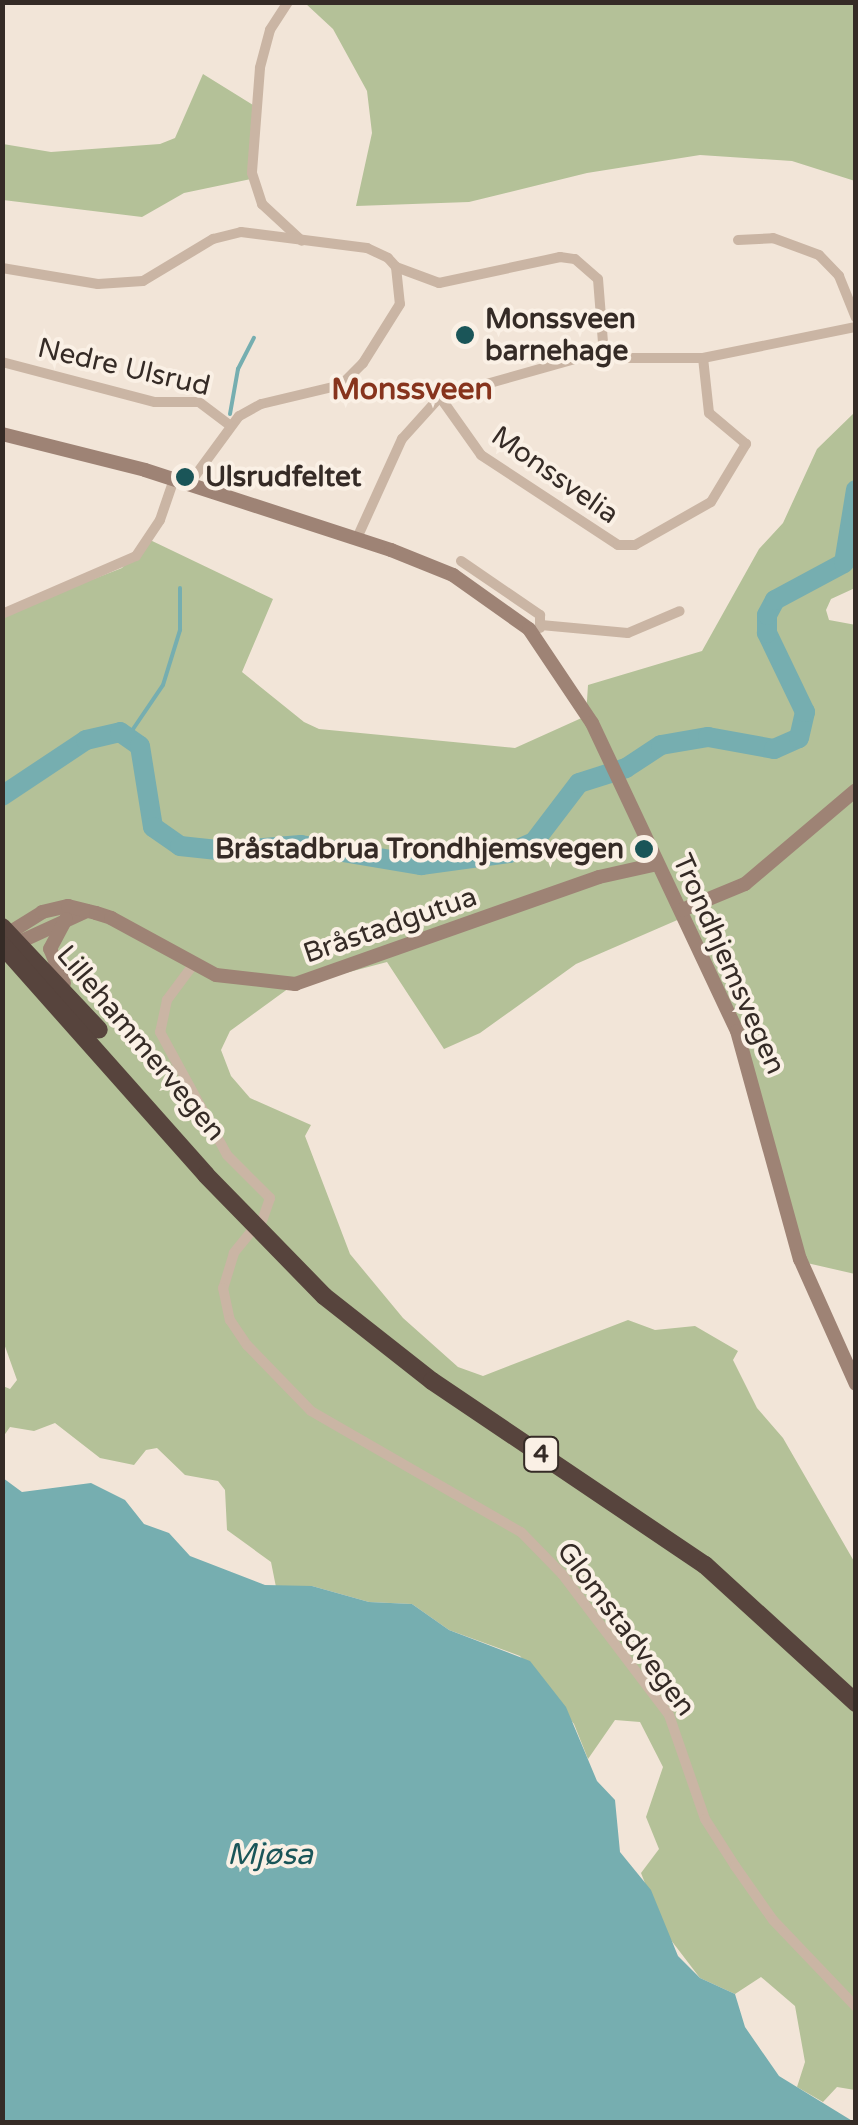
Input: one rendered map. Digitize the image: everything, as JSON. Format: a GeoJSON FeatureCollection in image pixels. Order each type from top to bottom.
{"type":"FeatureCollection","features":[{"type":"Feature","properties":{"kind":"highway","name":"Lillehammervegen"},"geometry":{"type":"LineString","coordinates":[[8,939],[86,1015],[232,1200]]}},
{"type":"Feature","properties":{"kind":"highway","name":"Lillehammervegen"},"geometry":{"type":"LineString","coordinates":[[8,939],[232,1200],[358,1325],[694,1556],[781,1628],[856,1703]]}},
{"type":"Feature","properties":{"kind":"main road","name":"Trondhjemsvegen"},"geometry":{"type":"LineString","coordinates":[[2,434],[182,482],[357,538],[453,575],[496,600],[538,632],[592,723],[682,910],[748,1060],[814,1302],[856,1384]]}},
{"type":"Feature","properties":{"kind":"main road"},"geometry":{"type":"LineString","coordinates":[[682,910],[745,884],[856,790]]}},
{"type":"Feature","properties":{"kind":"main road","name":"Bråstadgutua"},"geometry":{"type":"LineString","coordinates":[[8,939],[42,912],[68,906],[119,922],[193,965],[268,985],[312,980],[586,881],[658,864]]}},
{"type":"Feature","properties":{"kind":"main road"},"geometry":{"type":"LineString","coordinates":[[8,939],[87,911]]}},
{"type":"Feature","properties":{"kind":"main road"},"geometry":{"type":"LineString","coordinates":[[67,918],[51,941],[52,964],[86,1015]]}},
{"type":"Feature","properties":{"kind":"street"},"geometry":{"type":"LineString","coordinates":[[288,2],[270,30],[260,68],[252,173],[262,204],[307,244]]}},
{"type":"Feature","properties":{"kind":"street"},"geometry":{"type":"LineString","coordinates":[[2,268],[114,283],[158,277],[226,234],[368,248],[396,267],[439,284],[575,259],[598,279],[604,356]]}},
{"type":"Feature","properties":{"kind":"street"},"geometry":{"type":"LineString","coordinates":[[738,240],[774,238],[819,255],[839,276],[856,318]]}},
{"type":"Feature","properties":{"kind":"street"},"geometry":{"type":"LineString","coordinates":[[2,614],[136,556],[182,482],[230,424],[260,404],[341,385],[396,316],[396,267]]}},
{"type":"Feature","properties":{"kind":"street"},"geometry":{"type":"LineString","coordinates":[[357,538],[402,439],[440,397],[604,356],[703,358],[856,327]]}},
{"type":"Feature","properties":{"kind":"street","name":"Monssvelia"},"geometry":{"type":"LineString","coordinates":[[440,397],[481,454],[618,544],[636,545],[711,502],[746,444],[708,413],[703,358]]}},
{"type":"Feature","properties":{"kind":"street","name":"Nedre Ulsrud"},"geometry":{"type":"LineString","coordinates":[[2,362],[155,402],[199,402],[230,424]]}},
{"type":"Feature","properties":{"kind":"street","name":"Trondhjemsvegen"},"geometry":{"type":"LineString","coordinates":[[461,561],[540,616],[538,632]]}},
{"type":"Feature","properties":{"kind":"street"},"geometry":{"type":"LineString","coordinates":[[538,632],[628,633],[680,611]]}},
{"type":"Feature","properties":{"kind":"street"},"geometry":{"type":"LineString","coordinates":[[193,965],[167,1000],[160,1032],[228,1155],[270,1198],[262,1221]]}},
{"type":"Feature","properties":{"kind":"street","name":"Glomstadvegen"},"geometry":{"type":"LineString","coordinates":[[250,1233],[227,1270],[223,1288],[230,1320],[262,1363],[311,1411],[521,1532],[562,1574],[668,1715],[699,1805],[735,1866],[773,1920],[856,2008]]}},
{"type":"Feature","properties":{"kind":"green space"},"geometry":{"type":"Polygon","coordinates":[[[305,3],[855,3],[855,181],[792,161],[700,155],[587,173],[469,202],[356,206],[372,133],[367,91],[333,29],[305,3]]]}},
{"type":"Feature","properties":{"kind":"green space"},"geometry":{"type":"Polygon","coordinates":[[[203,74],[253,105],[251,179],[184,193],[142,217],[3,200],[3,144],[51,152],[160,144],[175,138],[203,74]]]}},
{"type":"Feature","properties":{"kind":"green space"},"geometry":{"type":"Polygon","coordinates":[[[855,412],[855,588],[831,599],[826,610],[829,620],[856,625],[855,1274],[807,1263],[748,1060],[682,918],[576,964],[480,1033],[444,1049],[387,962],[289,988],[230,1031],[221,1050],[231,1076],[250,1098],[311,1125],[305,1136],[350,1254],[403,1318],[458,1367],[483,1376],[628,1320],[655,1330],[695,1326],[738,1351],[733,1360],[757,1408],[783,1438],[855,1563],[855,2090],[837,2087],[823,2102],[797,2087],[805,2062],[795,2006],[761,1977],[735,1994],[700,1978],[664,1931],[641,1873],[659,1849],[646,1817],[663,1767],[640,1722],[615,1720],[588,1759],[574,1724],[520,1656],[449,1630],[412,1604],[369,1602],[312,1586],[276,1587],[271,1562],[227,1530],[225,1490],[218,1481],[185,1475],[157,1448],[146,1450],[134,1465],[100,1458],[55,1423],[34,1431],[10,1427],[3,1437],[3,1386],[10,1389],[17,1380],[2,1338],[3,614],[122,568],[148,539],[273,599],[242,672],[304,722],[319,729],[515,748],[586,716],[588,685],[702,651],[759,549],[783,523],[817,449],[855,412]]]}},
{"type":"Feature","properties":{"kind":"water","name":"Mjøsa"},"geometry":{"type":"Polygon","coordinates":[[[3,1478],[22,1492],[91,1483],[125,1500],[144,1524],[169,1533],[190,1556],[265,1585],[312,1586],[369,1602],[412,1604],[449,1630],[530,1661],[566,1707],[597,1781],[615,1800],[620,1852],[651,1890],[678,1956],[700,1978],[735,1994],[745,2027],[779,2076],[854,2122],[3,2122],[3,1478]]]}},
{"type":"Feature","properties":{"kind":"waterway"},"geometry":{"type":"LineString","coordinates":[[230,414],[238,369],[254,338]]}},
{"type":"Feature","properties":{"kind":"waterway"},"geometry":{"type":"LineString","coordinates":[[2,796],[86,740],[120,732],[140,746],[153,827],[180,846],[227,851],[301,845],[421,865],[509,853],[534,842],[579,783],[626,768],[661,745],[708,737],[774,749],[799,738],[805,712],[767,633],[767,615],[775,600],[844,563],[856,490]]}},
{"type":"Feature","properties":{"kind":"waterway"},"geometry":{"type":"LineString","coordinates":[[129,735],[163,685],[180,630],[180,588]]}},
{"type":"Feature","properties":{"kind":"place","name":"Monssveen barnehage"},"geometry":{"type":"Point","coordinates":[465,335]}},
{"type":"Feature","properties":{"kind":"place","name":"Ulsrudfeltet"},"geometry":{"type":"Point","coordinates":[185,477]}},
{"type":"Feature","properties":{"kind":"place","name":"Bråstadbrua Trondhjemsvegen"},"geometry":{"type":"Point","coordinates":[644,849]}},
{"type":"Feature","properties":{"kind":"district","name":"Monssveen"},"geometry":{"type":"Point","coordinates":[412,390]}}]}
